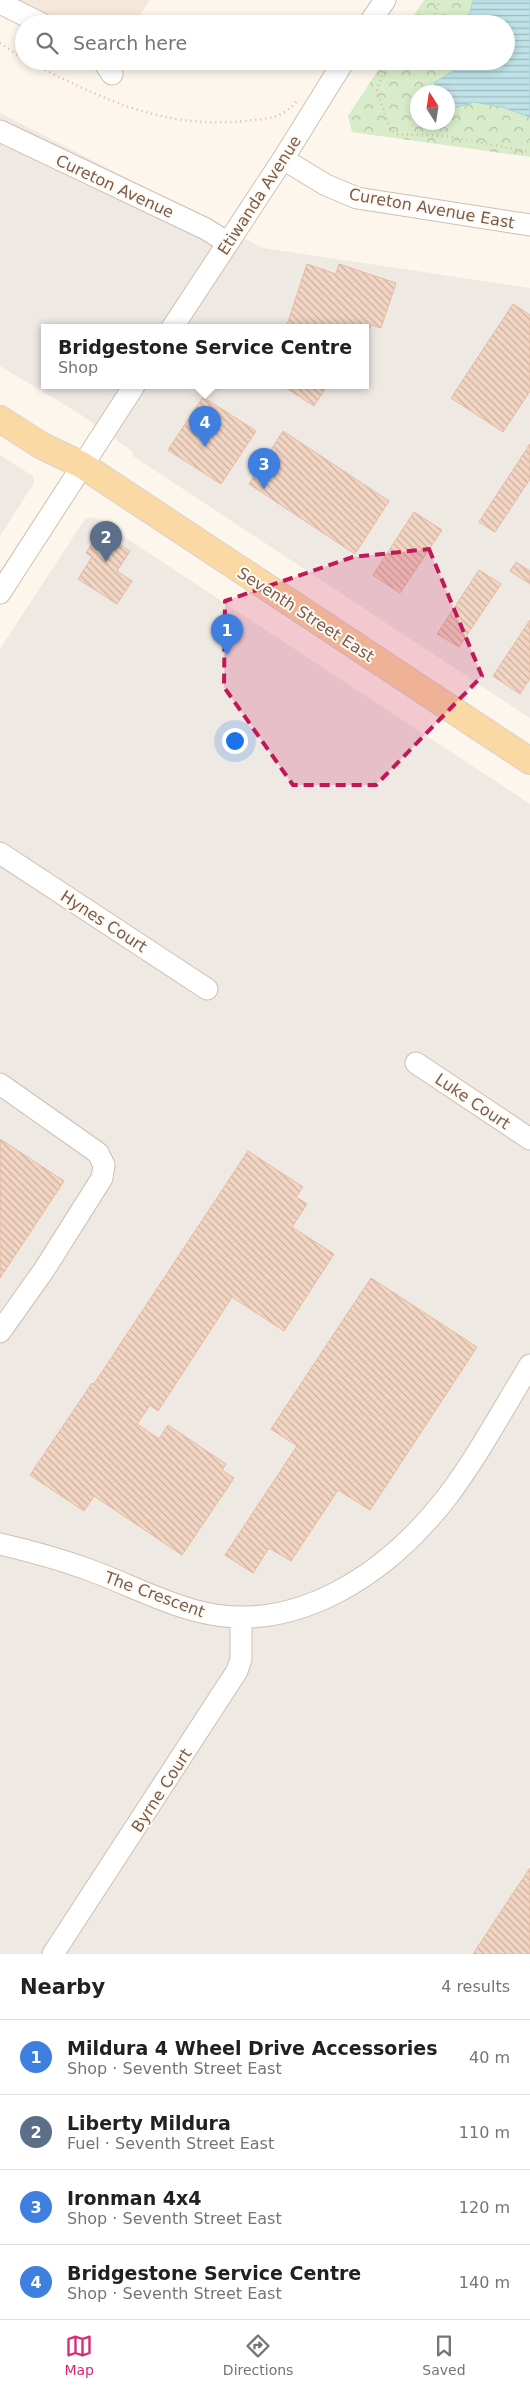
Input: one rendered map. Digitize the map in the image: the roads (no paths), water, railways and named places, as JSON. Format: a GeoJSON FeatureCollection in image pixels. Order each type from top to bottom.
{"type":"FeatureCollection","features":[{"type":"Feature","properties":{"kind":"main road"},"geometry":{"type":"LineString","coordinates":[[0,401],[59,439],[82,465]]}},
{"type":"Feature","properties":{"kind":"main road"},"geometry":{"type":"LineString","coordinates":[[0,419],[42,446],[82,465]]}},
{"type":"Feature","properties":{"kind":"main road","name":"Seventh Street East"},"geometry":{"type":"LineString","coordinates":[[82,465],[530,761]]}},
{"type":"Feature","properties":{"kind":"street"},"geometry":{"type":"LineString","coordinates":[[375,15],[385,0]]}},
{"type":"Feature","properties":{"kind":"street"},"geometry":{"type":"LineString","coordinates":[[0,2],[25,15]]}},
{"type":"Feature","properties":{"kind":"street","name":"Etiwanda Avenue"},"geometry":{"type":"LineString","coordinates":[[175,324],[283,160],[338,70]]}},
{"type":"Feature","properties":{"kind":"street","name":"Cureton Avenue"},"geometry":{"type":"LineString","coordinates":[[0,131],[206,229],[228,243]]}},
{"type":"Feature","properties":{"kind":"street","name":"Cureton Avenue East"},"geometry":{"type":"LineString","coordinates":[[283,160],[326,185],[357,198],[530,224]]}},
{"type":"Feature","properties":{"kind":"street"},"geometry":{"type":"LineString","coordinates":[[0,593],[132,389]]}},
{"type":"Feature","properties":{"kind":"street","name":"Hynes Court"},"geometry":{"type":"LineString","coordinates":[[0,853],[207,989]]}},
{"type":"Feature","properties":{"kind":"street","name":"Luke Court"},"geometry":{"type":"LineString","coordinates":[[416,1063],[530,1139]]}},
{"type":"Feature","properties":{"kind":"street"},"geometry":{"type":"LineString","coordinates":[[0,1084],[98,1153],[104,1165],[102,1178],[44,1270],[0,1332]]}},
{"type":"Feature","properties":{"kind":"street","name":"The Crescent"},"geometry":{"type":"LineString","coordinates":[[0,1544],[43,1554],[87,1569],[193,1610],[241,1617],[268,1616],[320,1602],[364,1577],[419,1529],[447,1496],[530,1366]]}},
{"type":"Feature","properties":{"kind":"street","name":"Byrne Court"},"geometry":{"type":"LineString","coordinates":[[53,1954],[237,1671],[241,1658],[241,1617]]}},
{"type":"Feature","properties":{"kind":"water"},"geometry":{"type":"Polygon","coordinates":[[[473,0],[530,0],[530,117],[502,107],[474,102],[455,108],[455,85],[435,85],[434,83],[454,70],[515,70],[515,15],[469,15],[473,0]]]}},
{"type":"Feature","properties":{"kind":"place","name":"Bridgestone Service Centre"},"geometry":{"type":"Point","coordinates":[205,447]}},
{"type":"Feature","properties":{"kind":"place","name":"Ironman 4x4"},"geometry":{"type":"Point","coordinates":[264,489]}},
{"type":"Feature","properties":{"kind":"place","name":"Liberty Mildura"},"geometry":{"type":"Point","coordinates":[106,562]}},
{"type":"Feature","properties":{"kind":"place","name":"Mildura 4 Wheel Drive Accessories"},"geometry":{"type":"Point","coordinates":[227,655]}}]}
